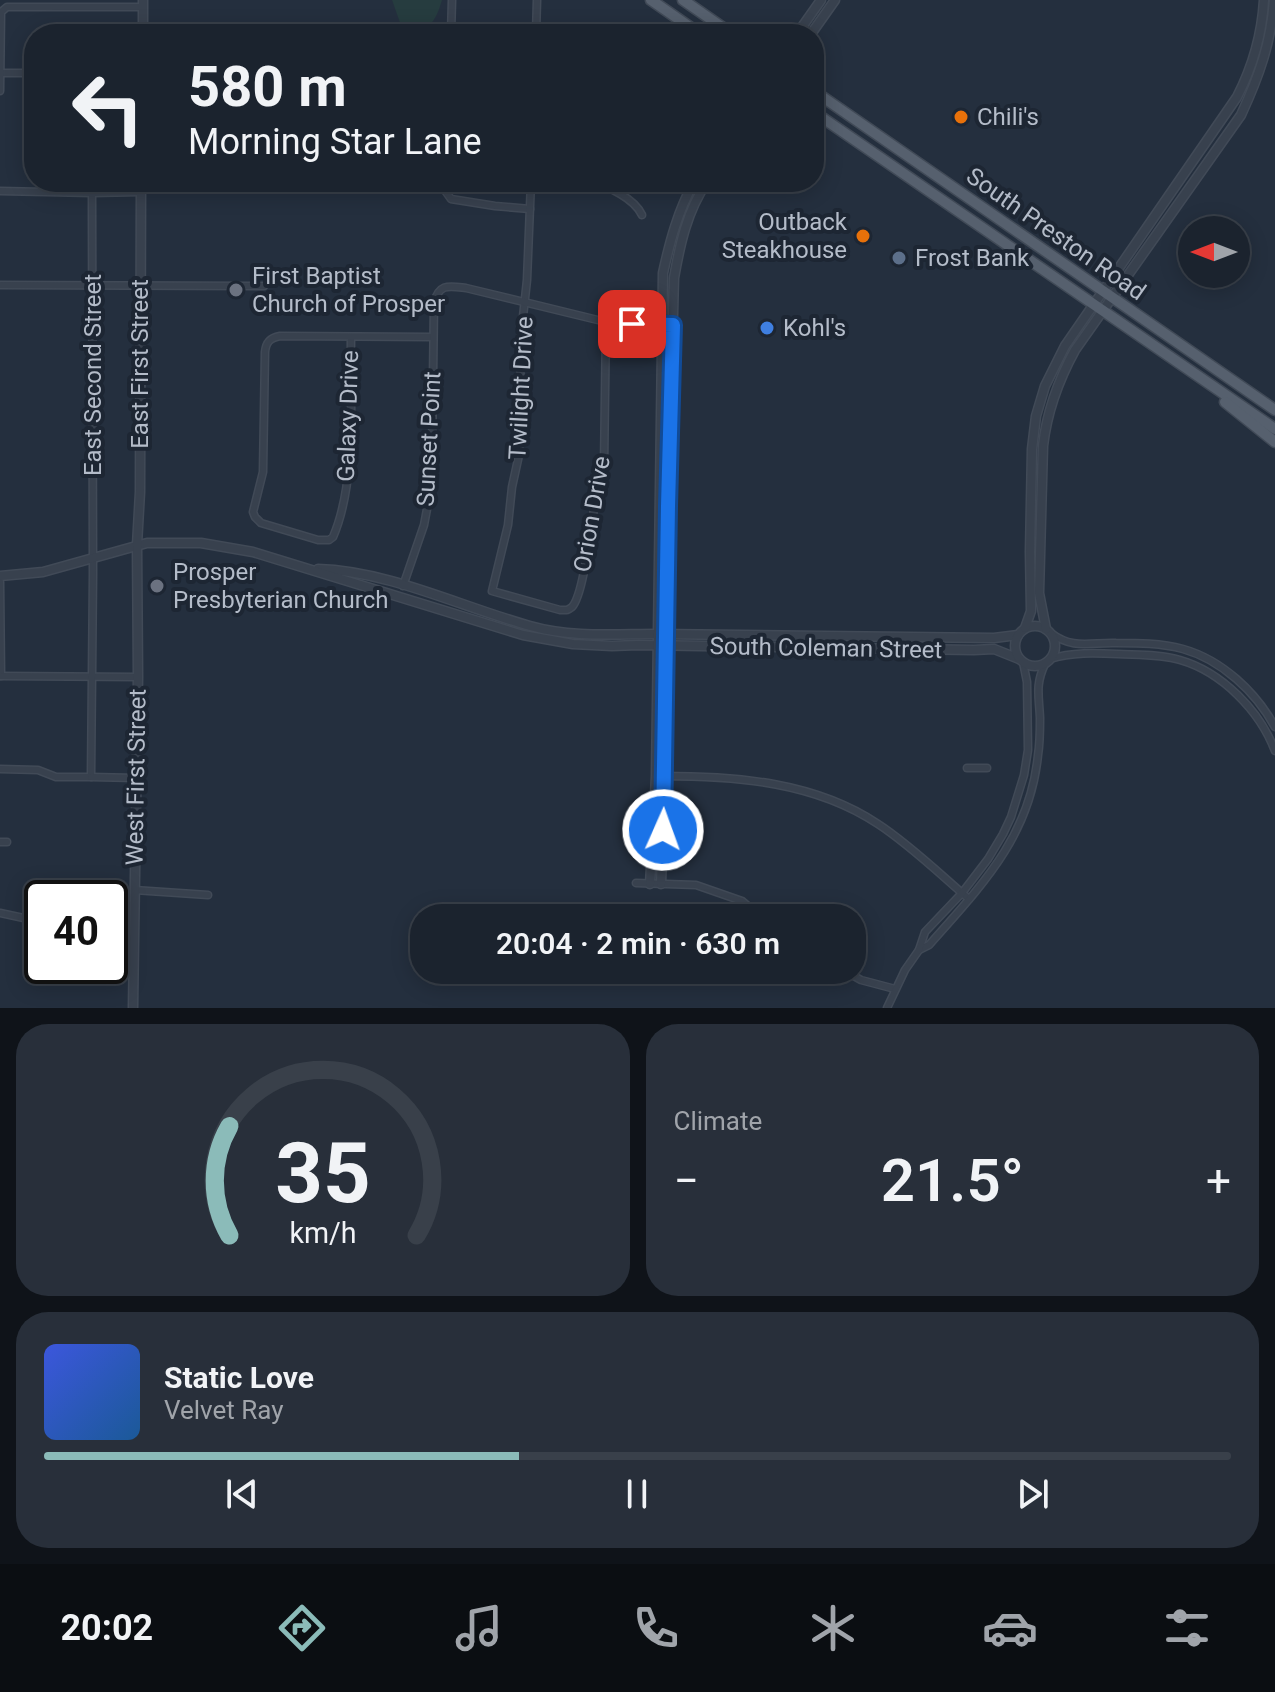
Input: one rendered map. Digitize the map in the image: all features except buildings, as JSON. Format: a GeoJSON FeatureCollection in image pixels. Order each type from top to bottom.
{"type":"FeatureCollection","features":[{"type":"Feature","properties":{"kind":"main road"},"geometry":{"type":"LineString","coordinates":[[651,0],[686,24]]}},
{"type":"Feature","properties":{"kind":"main road"},"geometry":{"type":"LineString","coordinates":[[683,0],[718,24]]}},
{"type":"Feature","properties":{"kind":"main road","name":"South Preston Road"},"geometry":{"type":"LineString","coordinates":[[824,98],[1275,410]]}},
{"type":"Feature","properties":{"kind":"main road","name":"South Preston Road"},"geometry":{"type":"LineString","coordinates":[[824,119],[1275,429]]}},
{"type":"Feature","properties":{"kind":"main road"},"geometry":{"type":"LineString","coordinates":[[1194,374],[1227,405],[1275,442]]}},
{"type":"Feature","properties":{"kind":"main road"},"geometry":{"type":"LineString","coordinates":[[1225,375],[1275,401]]}},
{"type":"Feature","properties":{"kind":"street"},"geometry":{"type":"LineString","coordinates":[[451,24],[452,0]]}},
{"type":"Feature","properties":{"kind":"street"},"geometry":{"type":"LineString","coordinates":[[536,24],[537,0]]}},
{"type":"Feature","properties":{"kind":"street"},"geometry":{"type":"LineString","coordinates":[[804,24],[821,0]]}},
{"type":"Feature","properties":{"kind":"street"},"geometry":{"type":"LineString","coordinates":[[818,24],[835,0]]}},
{"type":"Feature","properties":{"kind":"street"},"geometry":{"type":"LineString","coordinates":[[1108,294],[1237,97],[1258,38],[1264,0]]}},
{"type":"Feature","properties":{"kind":"street"},"geometry":{"type":"LineString","coordinates":[[887,1008],[905,970],[919,950],[925,932],[962,893],[997,846],[1021,789],[1027,762],[1027,682],[1015,646],[1031,611],[1032,449],[1039,401],[1058,358],[1241,115],[1255,85],[1269,40],[1274,0]]}},
{"type":"Feature","properties":{"kind":"street"},"geometry":{"type":"LineString","coordinates":[[0,91],[1,12],[7,7],[143,3],[143,24]]}},
{"type":"Feature","properties":{"kind":"street"},"geometry":{"type":"LineString","coordinates":[[1258,38],[1269,40]]}},
{"type":"Feature","properties":{"kind":"street"},"geometry":{"type":"LineString","coordinates":[[1,73],[24,73]]}},
{"type":"Feature","properties":{"kind":"street"},"geometry":{"type":"LineString","coordinates":[[1178,185],[1186,191]]}},
{"type":"Feature","properties":{"kind":"street"},"geometry":{"type":"LineString","coordinates":[[0,191],[24,192]]}},
{"type":"Feature","properties":{"kind":"street"},"geometry":{"type":"LineString","coordinates":[[46,192],[100,192]]}},
{"type":"Feature","properties":{"kind":"street","name":"East First Street"},"geometry":{"type":"LineString","coordinates":[[137,545],[141,192]]}},
{"type":"Feature","properties":{"kind":"street"},"geometry":{"type":"LineString","coordinates":[[447,192],[448,197],[465,202],[530,209]]}},
{"type":"Feature","properties":{"kind":"street","name":"Twilight Drive"},"geometry":{"type":"LineString","coordinates":[[531,192],[521,335],[519,455],[508,525],[492,591],[560,610],[571,608]]}},
{"type":"Feature","properties":{"kind":"street"},"geometry":{"type":"LineString","coordinates":[[613,192],[629,200],[642,215]]}},
{"type":"Feature","properties":{"kind":"street"},"geometry":{"type":"LineString","coordinates":[[661,884],[663,273],[670,239],[688,192]]}},
{"type":"Feature","properties":{"kind":"street"},"geometry":{"type":"LineString","coordinates":[[664,506],[674,278],[686,223],[700,192]]}},
{"type":"Feature","properties":{"kind":"street","name":"East Second Street"},"geometry":{"type":"LineString","coordinates":[[91,777],[92,193]]}},
{"type":"Feature","properties":{"kind":"street"},"geometry":{"type":"LineString","coordinates":[[0,285],[264,286]]}},
{"type":"Feature","properties":{"kind":"street","name":"Sunset Point"},"geometry":{"type":"LineString","coordinates":[[403,586],[424,525],[430,493],[434,303],[440,289],[448,286],[466,288],[525,303]]}},
{"type":"Feature","properties":{"kind":"street"},"geometry":{"type":"LineString","coordinates":[[525,303],[606,322],[673,325]]}},
{"type":"Feature","properties":{"kind":"street"},"geometry":{"type":"LineString","coordinates":[[919,950],[929,945],[1000,861],[1026,810],[1038,761],[1040,719],[1037,684],[1055,646],[1039,593],[1043,446],[1051,406],[1066,367],[1098,308]]}},
{"type":"Feature","properties":{"kind":"street","name":"Orion Drive"},"geometry":{"type":"LineString","coordinates":[[571,608],[586,558],[604,467],[606,322]]}},
{"type":"Feature","properties":{"kind":"street","name":"Galaxy Drive"},"geometry":{"type":"LineString","coordinates":[[280,336],[351,337],[348,471],[344,501],[333,537],[318,540],[261,523],[255,517],[255,506],[263,472],[266,344],[280,336]]}},
{"type":"Feature","properties":{"kind":"street"},"geometry":{"type":"LineString","coordinates":[[351,337],[433,337]]}},
{"type":"Feature","properties":{"kind":"street"},"geometry":{"type":"LineString","coordinates":[[1030,530],[1041,530]]}},
{"type":"Feature","properties":{"kind":"street","name":"South Coleman Street"},"geometry":{"type":"LineString","coordinates":[[0,579],[43,572],[137,545],[201,543],[253,552],[523,635],[573,644],[994,649],[1021,660]]}},
{"type":"Feature","properties":{"kind":"street","name":"West First Street"},"geometry":{"type":"LineString","coordinates":[[133,1008],[137,545]]}},
{"type":"Feature","properties":{"kind":"street","name":"South Coleman Street"},"geometry":{"type":"LineString","coordinates":[[305,569],[344,570],[546,630],[593,635],[994,638],[1021,632]]}},
{"type":"Feature","properties":{"kind":"street"},"geometry":{"type":"LineString","coordinates":[[0,579],[0,676],[138,677]]}},
{"type":"Feature","properties":{"kind":"street"},"geometry":{"type":"LineString","coordinates":[[399,598],[403,586]]}},
{"type":"Feature","properties":{"kind":"street"},"geometry":{"type":"LineString","coordinates":[[1021,632],[1035,625],[1071,644],[1156,644],[1198,655],[1221,667],[1241,684],[1275,727]]}},
{"type":"Feature","properties":{"kind":"street"},"geometry":{"type":"LineString","coordinates":[[802,648],[803,636]]}},
{"type":"Feature","properties":{"kind":"street"},"geometry":{"type":"LineString","coordinates":[[949,637],[949,650]]}},
{"type":"Feature","properties":{"kind":"street"},"geometry":{"type":"LineString","coordinates":[[1114,643],[1114,654]]}},
{"type":"Feature","properties":{"kind":"street"},"geometry":{"type":"LineString","coordinates":[[1021,660],[1031,666],[1072,654],[1153,655],[1178,659],[1215,677],[1244,703],[1257,717],[1275,751]]}},
{"type":"Feature","properties":{"kind":"street"},"geometry":{"type":"LineString","coordinates":[[967,768],[987,768]]}},
{"type":"Feature","properties":{"kind":"street"},"geometry":{"type":"LineString","coordinates":[[0,769],[38,770],[56,777],[136,778]]}},
{"type":"Feature","properties":{"kind":"street"},"geometry":{"type":"LineString","coordinates":[[650,884],[660,776]]}},
{"type":"Feature","properties":{"kind":"street"},"geometry":{"type":"LineString","coordinates":[[660,776],[723,776],[762,781],[838,803],[880,825],[969,899]]}},
{"type":"Feature","properties":{"kind":"street"},"geometry":{"type":"LineString","coordinates":[[636,883],[696,885],[746,904]]}},
{"type":"Feature","properties":{"kind":"street"},"geometry":{"type":"LineString","coordinates":[[134,890],[208,895]]}},
{"type":"Feature","properties":{"kind":"street"},"geometry":{"type":"LineString","coordinates":[[0,913],[24,918]]}},
{"type":"Feature","properties":{"kind":"street"},"geometry":{"type":"LineString","coordinates":[[128,940],[133,941]]}},
{"type":"Feature","properties":{"kind":"street"},"geometry":{"type":"LineString","coordinates":[[866,981],[895,989]]}},
{"type":"Feature","properties":{"kind":"green space"},"geometry":{"type":"Polygon","coordinates":[[[392,0],[442,0],[431,24],[400,24],[392,0]]]}},
{"type":"Feature","properties":{"kind":"place","name":"Chili's"},"geometry":{"type":"Point","coordinates":[961,117]}},
{"type":"Feature","properties":{"kind":"place","name":"Outback Steakhouse"},"geometry":{"type":"Point","coordinates":[863,236]}},
{"type":"Feature","properties":{"kind":"place","name":"Frost Bank"},"geometry":{"type":"Point","coordinates":[899,258]}},
{"type":"Feature","properties":{"kind":"place","name":"First Baptist Church of Prosper"},"geometry":{"type":"Point","coordinates":[236,290]}},
{"type":"Feature","properties":{"kind":"place","name":"Kohl's"},"geometry":{"type":"Point","coordinates":[767,328]}},
{"type":"Feature","properties":{"kind":"place","name":"Prosper Presbyterian Church"},"geometry":{"type":"Point","coordinates":[157,586]}},
{"type":"Feature","properties":{"kind":"route"},"geometry":{"type":"LineString","coordinates":[[632,324],[673,325],[663,830]]}}]}
